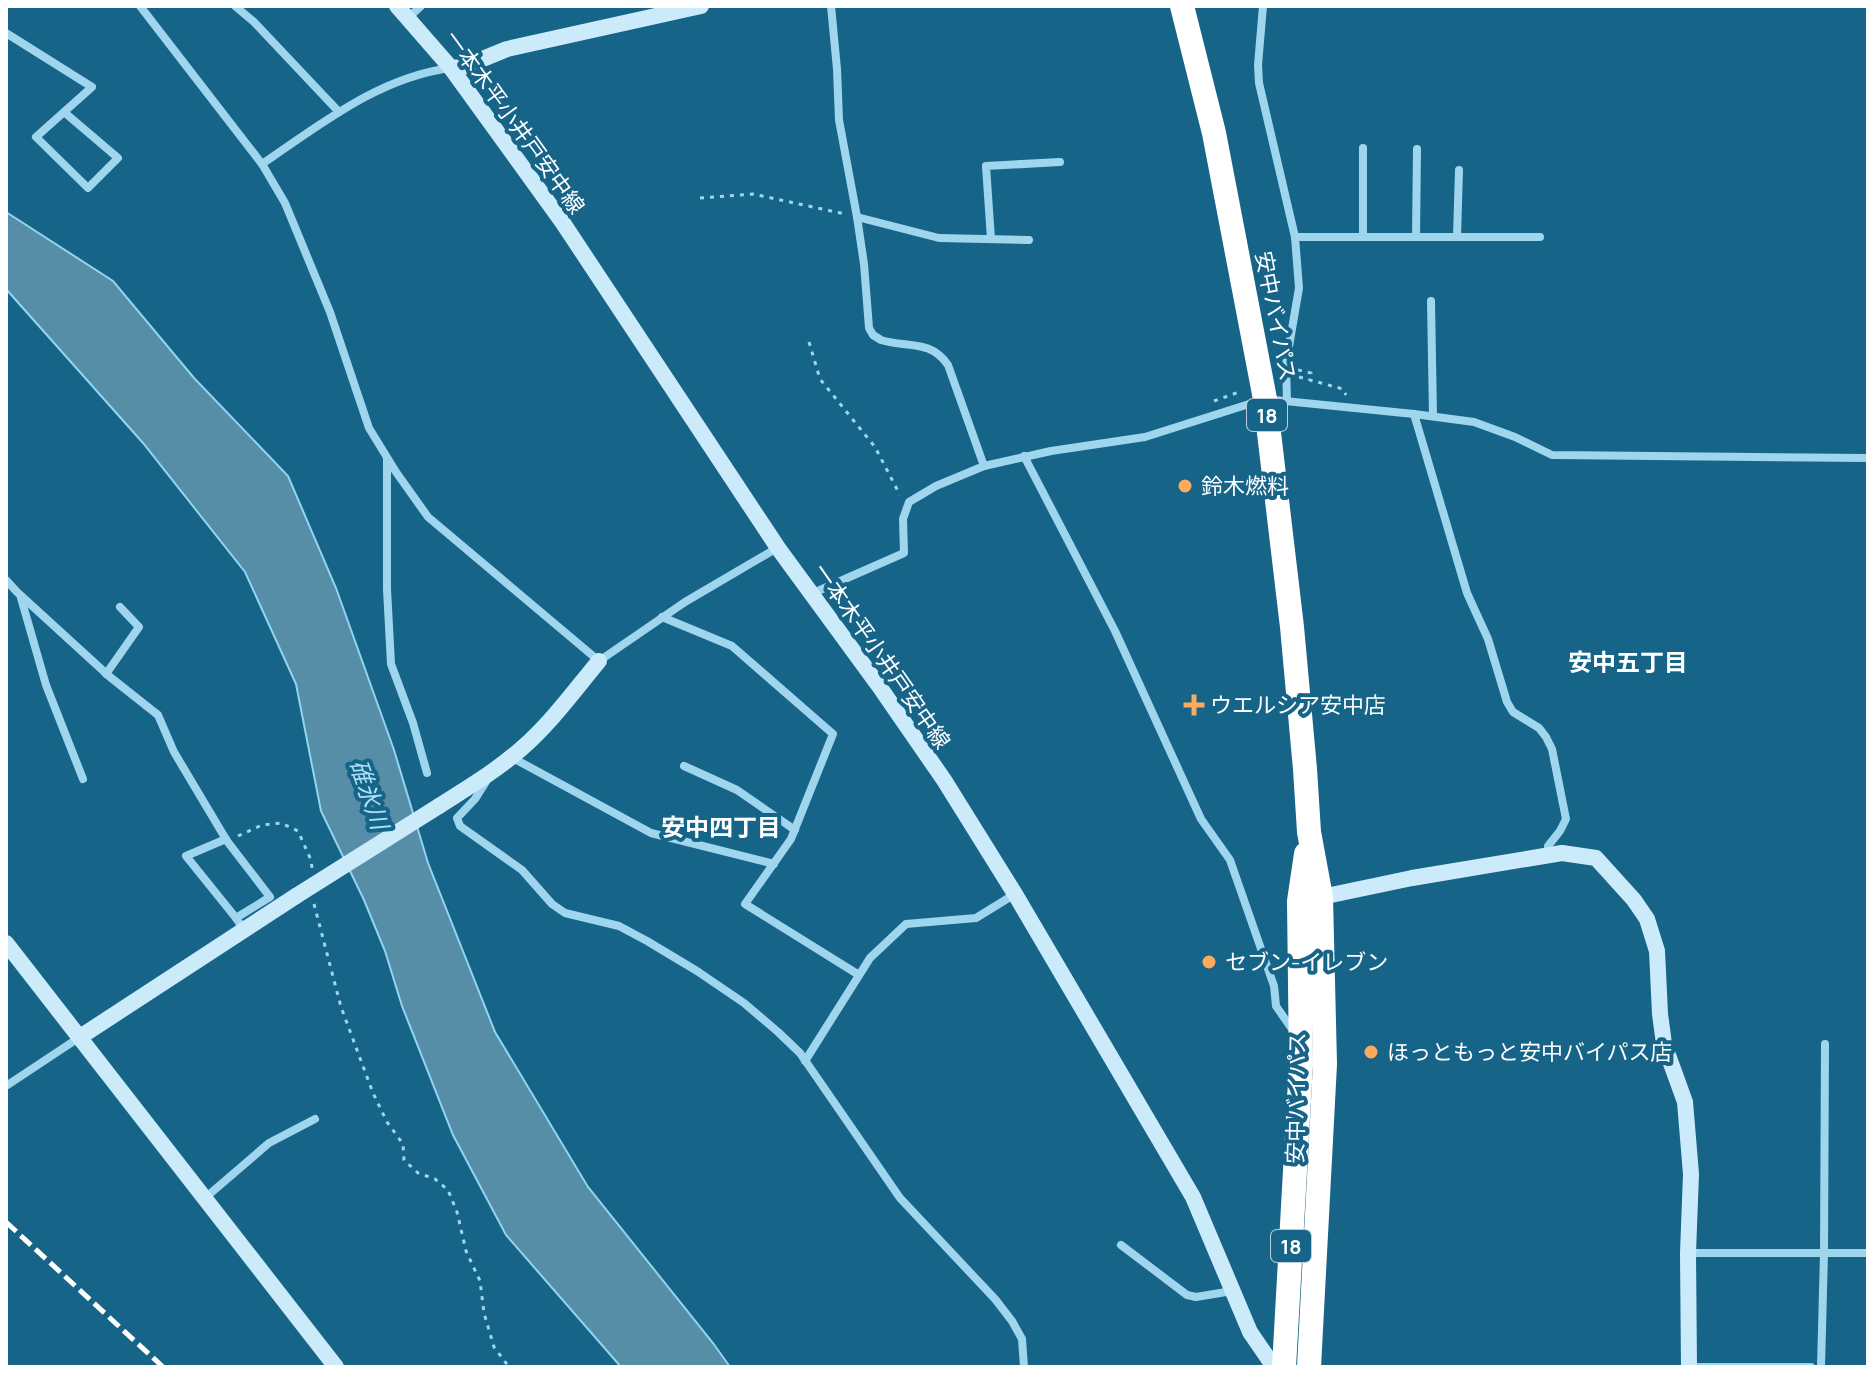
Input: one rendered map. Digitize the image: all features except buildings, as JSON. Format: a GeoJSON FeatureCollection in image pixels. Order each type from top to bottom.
{"type":"FeatureCollection","features":[{"type":"Feature","properties":{"kind":"highway","name":"安中バイパス"},"geometry":{"type":"LineString","coordinates":[[1182,6],[1276,400],[1305,769],[1310,899],[1325,1064],[1309,1367]]}},
{"type":"Feature","properties":{"kind":"highway","name":"安中バイパス"},"geometry":{"type":"LineString","coordinates":[[1284,1367],[1310,899]]}},
{"type":"Feature","properties":{"kind":"street"},"geometry":{"type":"LineString","coordinates":[[140,6],[262,164],[285,203],[330,312],[369,428],[428,517],[599,661]]}},
{"type":"Feature","properties":{"kind":"street"},"geometry":{"type":"LineString","coordinates":[[235,6],[339,112]]}},
{"type":"Feature","properties":{"kind":"street"},"geometry":{"type":"LineString","coordinates":[[402,12],[421,6]]}},
{"type":"Feature","properties":{"kind":"street"},"geometry":{"type":"LineString","coordinates":[[262,164],[339,112],[390,84],[431,70],[463,67],[507,49],[701,6]]}},
{"type":"Feature","properties":{"kind":"street"},"geometry":{"type":"LineString","coordinates":[[831,6],[839,120],[864,264],[869,328],[881,340],[933,349],[942,356],[984,466]]}},
{"type":"Feature","properties":{"kind":"street"},"geometry":{"type":"LineString","coordinates":[[1263,6],[1259,83],[1295,237],[1299,288],[1286,364],[1276,400]]}},
{"type":"Feature","properties":{"kind":"street","name":"一本木平小井戸安中線"},"geometry":{"type":"LineString","coordinates":[[402,12],[451,68],[563,223],[778,548],[936,769],[1015,894],[1193,1197],[1250,1332],[1274,1367]]}},
{"type":"Feature","properties":{"kind":"street"},"geometry":{"type":"LineString","coordinates":[[6,33],[92,87],[64,112],[36,137],[88,188],[118,158],[64,112]]}},
{"type":"Feature","properties":{"kind":"street"},"geometry":{"type":"LineString","coordinates":[[1363,148],[1363,237]]}},
{"type":"Feature","properties":{"kind":"street"},"geometry":{"type":"LineString","coordinates":[[1416,237],[1417,149]]}},
{"type":"Feature","properties":{"kind":"street"},"geometry":{"type":"LineString","coordinates":[[991,239],[986,166],[1060,162]]}},
{"type":"Feature","properties":{"kind":"street"},"geometry":{"type":"LineString","coordinates":[[1457,237],[1459,170]]}},
{"type":"Feature","properties":{"kind":"street"},"geometry":{"type":"LineString","coordinates":[[857,217],[939,238],[1029,240]]}},
{"type":"Feature","properties":{"kind":"street"},"geometry":{"type":"LineString","coordinates":[[1295,237],[1540,237]]}},
{"type":"Feature","properties":{"kind":"street"},"geometry":{"type":"LineString","coordinates":[[1431,301],[1433,416]]}},
{"type":"Feature","properties":{"kind":"street"},"geometry":{"type":"LineString","coordinates":[[811,594],[904,553],[903,519],[909,502],[936,486],[984,466],[1024,456],[1145,437],[1276,400],[1474,422],[1552,455],[1868,458]]}},
{"type":"Feature","properties":{"kind":"street"},"geometry":{"type":"LineString","coordinates":[[1414,414],[1467,593],[1488,639],[1507,702],[1513,712],[1539,728],[1552,749],[1566,819],[1548,846],[1549,856]]}},
{"type":"Feature","properties":{"kind":"street"},"geometry":{"type":"LineString","coordinates":[[1024,456],[1115,631],[1201,819],[1230,860],[1274,986],[1276,1006],[1301,1042]]}},
{"type":"Feature","properties":{"kind":"street"},"geometry":{"type":"LineString","coordinates":[[387,458],[387,589],[391,664],[427,773]]}},
{"type":"Feature","properties":{"kind":"street"},"geometry":{"type":"LineString","coordinates":[[240,924],[296,896],[491,773],[549,722],[599,661],[685,602],[778,548]]}},
{"type":"Feature","properties":{"kind":"street"},"geometry":{"type":"LineString","coordinates":[[6,580],[106,674],[158,715],[174,752],[227,840],[270,897],[240,924],[6,1086]]}},
{"type":"Feature","properties":{"kind":"street"},"geometry":{"type":"LineString","coordinates":[[20,595],[46,685],[83,779]]}},
{"type":"Feature","properties":{"kind":"street"},"geometry":{"type":"LineString","coordinates":[[106,674],[139,627],[120,607]]}},
{"type":"Feature","properties":{"kind":"street"},"geometry":{"type":"LineString","coordinates":[[662,617],[732,646],[833,734],[791,839],[745,904],[859,975]]}},
{"type":"Feature","properties":{"kind":"street"},"geometry":{"type":"LineString","coordinates":[[511,757],[651,833],[774,864]]}},
{"type":"Feature","properties":{"kind":"street"},"geometry":{"type":"LineString","coordinates":[[684,766],[737,790],[795,830]]}},
{"type":"Feature","properties":{"kind":"street"},"geometry":{"type":"LineString","coordinates":[[491,773],[475,799],[457,818],[460,826],[522,870],[552,904],[565,913],[619,926],[697,971],[744,1003],[778,1032],[805,1061],[900,1198],[1012,1321],[1022,1339],[1024,1367]]}},
{"type":"Feature","properties":{"kind":"street"},"geometry":{"type":"LineString","coordinates":[[227,840],[186,856],[240,924]]}},
{"type":"Feature","properties":{"kind":"street"},"geometry":{"type":"LineString","coordinates":[[1310,899],[1562,853],[1596,858],[1647,919],[1657,951],[1664,1044],[1685,1102],[1691,1174],[1689,1367],[1811,1367]]}},
{"type":"Feature","properties":{"kind":"street"},"geometry":{"type":"LineString","coordinates":[[805,1061],[870,958],[906,924],[976,918],[1015,894]]}},
{"type":"Feature","properties":{"kind":"street"},"geometry":{"type":"LineString","coordinates":[[6,943],[336,1367]]}},
{"type":"Feature","properties":{"kind":"street"},"geometry":{"type":"LineString","coordinates":[[1821,1367],[1825,1044]]}},
{"type":"Feature","properties":{"kind":"street"},"geometry":{"type":"LineString","coordinates":[[205,1198],[269,1143],[315,1119]]}},
{"type":"Feature","properties":{"kind":"street"},"geometry":{"type":"LineString","coordinates":[[1121,1245],[1187,1295],[1196,1297],[1232,1291]]}},
{"type":"Feature","properties":{"kind":"street"},"geometry":{"type":"LineString","coordinates":[[1688,1253],[1868,1253]]}},
{"type":"Feature","properties":{"kind":"path"},"geometry":{"type":"LineString","coordinates":[[700,198],[753,194],[857,217]]}},
{"type":"Feature","properties":{"kind":"path"},"geometry":{"type":"LineString","coordinates":[[809,342],[820,379],[875,447],[907,509]]}},
{"type":"Feature","properties":{"kind":"path"},"geometry":{"type":"LineString","coordinates":[[1309,380],[1311,373]]}},
{"type":"Feature","properties":{"kind":"path"},"geometry":{"type":"LineString","coordinates":[[1291,375],[1343,389],[1354,408]]}},
{"type":"Feature","properties":{"kind":"path"},"geometry":{"type":"LineString","coordinates":[[227,840],[262,825],[281,823],[298,831],[311,860],[312,875]]}},
{"type":"Feature","properties":{"kind":"path"},"geometry":{"type":"LineString","coordinates":[[314,905],[341,1007],[373,1093],[387,1122],[403,1144],[404,1160],[418,1173],[435,1179],[448,1190],[457,1212],[466,1251],[480,1281],[484,1313],[494,1347],[509,1367]]}},
{"type":"Feature","properties":{"kind":"water","name":"碓氷川"},"geometry":{"type":"Polygon","coordinates":[[[6,212],[113,281],[194,378],[288,476],[336,588],[394,750],[428,863],[495,1032],[588,1187],[730,1367],[621,1367],[506,1235],[453,1135],[402,1006],[385,951],[321,811],[296,684],[245,572],[143,443],[6,289],[6,212]]]}},
{"type":"Feature","properties":{"kind":"railway"},"geometry":{"type":"LineString","coordinates":[[6,1222],[163,1367]]}},
{"type":"Feature","properties":{"kind":"place","name":"鈴木燃料"},"geometry":{"type":"Point","coordinates":[1185,486]}},
{"type":"Feature","properties":{"kind":"place","name":"ウエルシア安中店"},"geometry":{"type":"Point","coordinates":[1194,705]}},
{"type":"Feature","properties":{"kind":"place","name":"セブン-イレブン"},"geometry":{"type":"Point","coordinates":[1209,962]}},
{"type":"Feature","properties":{"kind":"place","name":"ほっともっと安中バイパス店"},"geometry":{"type":"Point","coordinates":[1371,1052]}},
{"type":"Feature","properties":{"kind":"district","name":"安中五丁目"},"geometry":{"type":"Point","coordinates":[1628,661]}},
{"type":"Feature","properties":{"kind":"district","name":"安中四丁目"},"geometry":{"type":"Point","coordinates":[721,826]}}]}
